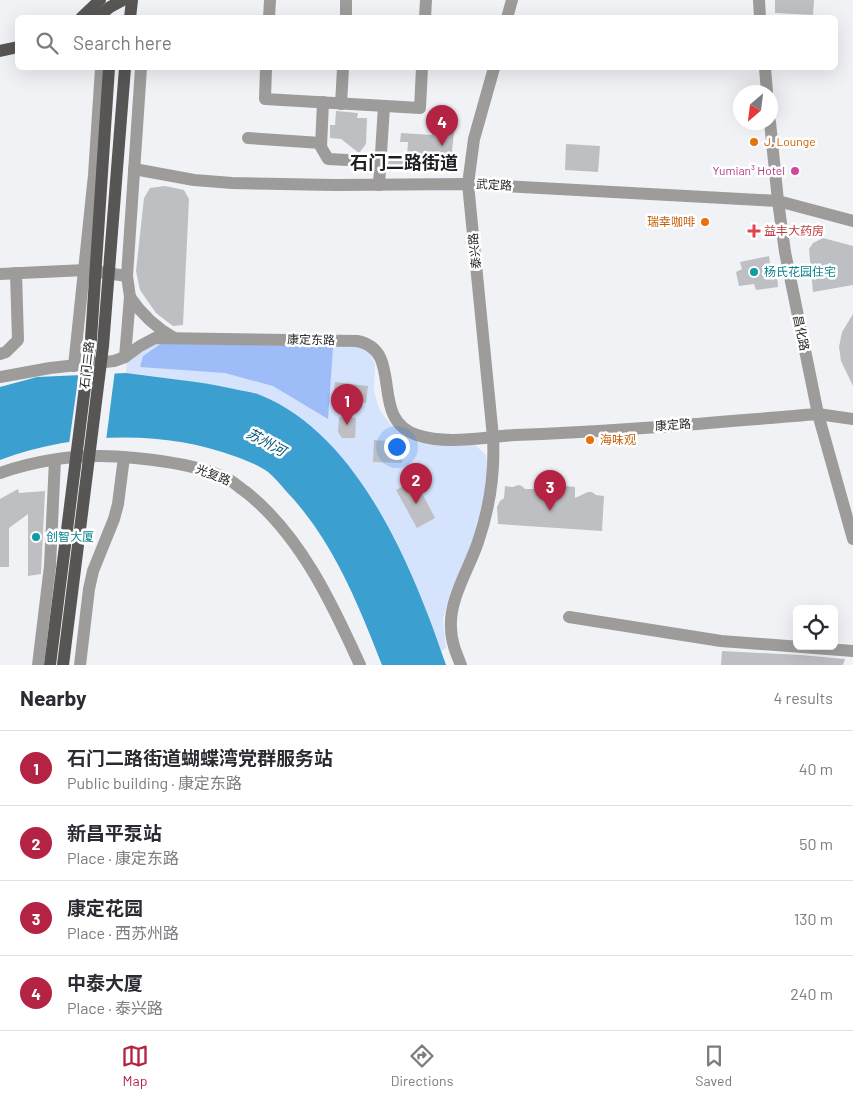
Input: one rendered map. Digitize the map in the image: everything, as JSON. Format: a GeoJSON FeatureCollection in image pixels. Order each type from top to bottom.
{"type":"FeatureCollection","features":[{"type":"Feature","properties":{"kind":"main road"},"geometry":{"type":"LineString","coordinates":[[87,15],[123,0]]}},
{"type":"Feature","properties":{"kind":"main road"},"geometry":{"type":"LineString","coordinates":[[130,15],[132,0]]}},
{"type":"Feature","properties":{"kind":"main road"},"geometry":{"type":"LineString","coordinates":[[100,15],[108,5]]}},
{"type":"Feature","properties":{"kind":"main road"},"geometry":{"type":"LineString","coordinates":[[0,51],[15,47]]}},
{"type":"Feature","properties":{"kind":"main road"},"geometry":{"type":"LineString","coordinates":[[0,58],[15,55]]}},
{"type":"Feature","properties":{"kind":"main road","name":"石门二路"},"geometry":{"type":"LineString","coordinates":[[50,665],[90,339],[109,70]]}},
{"type":"Feature","properties":{"kind":"main road","name":"石门二路"},"geometry":{"type":"LineString","coordinates":[[63,665],[103,346],[125,70]]}},
{"type":"Feature","properties":{"kind":"street"},"geometry":{"type":"LineString","coordinates":[[269,15],[270,0]]}},
{"type":"Feature","properties":{"kind":"street"},"geometry":{"type":"LineString","coordinates":[[346,0],[346,15]]}},
{"type":"Feature","properties":{"kind":"street"},"geometry":{"type":"LineString","coordinates":[[425,15],[426,0]]}},
{"type":"Feature","properties":{"kind":"street"},"geometry":{"type":"LineString","coordinates":[[509,15],[512,0]]}},
{"type":"Feature","properties":{"kind":"street"},"geometry":{"type":"LineString","coordinates":[[758,0],[760,15]]}},
{"type":"Feature","properties":{"kind":"street","name":"石门二路"},"geometry":{"type":"LineString","coordinates":[[74,366],[94,175],[101,70]]}},
{"type":"Feature","properties":{"kind":"street"},"geometry":{"type":"LineString","coordinates":[[125,357],[130,297],[127,276],[140,70]]}},
{"type":"Feature","properties":{"kind":"street"},"geometry":{"type":"LineString","coordinates":[[266,70],[265,99],[420,108],[422,70]]}},
{"type":"Feature","properties":{"kind":"street"},"geometry":{"type":"LineString","coordinates":[[341,104],[343,70]]}},
{"type":"Feature","properties":{"kind":"street","name":"泰兴路"},"geometry":{"type":"LineString","coordinates":[[461,665],[452,639],[451,616],[489,505],[494,475],[468,184],[474,139],[493,70]]}},
{"type":"Feature","properties":{"kind":"street"},"geometry":{"type":"LineString","coordinates":[[765,70],[766,85]]}},
{"type":"Feature","properties":{"kind":"street"},"geometry":{"type":"LineString","coordinates":[[323,102],[321,147],[328,160],[347,160]]}},
{"type":"Feature","properties":{"kind":"street"},"geometry":{"type":"LineString","coordinates":[[379,185],[384,106]]}},
{"type":"Feature","properties":{"kind":"street","name":"昌化路"},"geometry":{"type":"LineString","coordinates":[[771,130],[785,252],[818,414],[853,539]]}},
{"type":"Feature","properties":{"kind":"street"},"geometry":{"type":"LineString","coordinates":[[248,138],[321,143]]}},
{"type":"Feature","properties":{"kind":"street","name":"武定路"},"geometry":{"type":"LineString","coordinates":[[134,169],[222,183],[468,184],[778,201],[853,221]]}},
{"type":"Feature","properties":{"kind":"street"},"geometry":{"type":"LineString","coordinates":[[0,274],[85,270],[127,276]]}},
{"type":"Feature","properties":{"kind":"street"},"geometry":{"type":"LineString","coordinates":[[0,354],[6,352],[18,340],[16,273]]}},
{"type":"Feature","properties":{"kind":"street"},"geometry":{"type":"LineString","coordinates":[[130,297],[137,309],[147,319],[158,329],[174,338]]}},
{"type":"Feature","properties":{"kind":"street","name":"康定东路"},"geometry":{"type":"LineString","coordinates":[[0,377],[34,370],[114,361],[125,357],[146,341],[155,338],[357,341],[366,343],[380,356],[391,412],[397,422],[405,429],[415,435],[427,438],[470,439],[492,437]]}},
{"type":"Feature","properties":{"kind":"street","name":"康定路"},"geometry":{"type":"LineString","coordinates":[[492,437],[818,414],[853,419]]}},
{"type":"Feature","properties":{"kind":"street","name":"光复路"},"geometry":{"type":"LineString","coordinates":[[0,473],[22,465],[55,460],[87,456],[124,457],[203,470],[231,480],[260,503],[281,526],[311,568],[360,665]]}},
{"type":"Feature","properties":{"kind":"street"},"geometry":{"type":"LineString","coordinates":[[80,665],[91,580],[96,562],[114,519],[118,504],[124,457]]}},
{"type":"Feature","properties":{"kind":"street"},"geometry":{"type":"LineString","coordinates":[[38,665],[52,551],[55,460]]}},
{"type":"Feature","properties":{"kind":"street"},"geometry":{"type":"LineString","coordinates":[[569,617],[721,641],[853,651]]}},
{"type":"Feature","properties":{"kind":"shaded area"},"geometry":{"type":"Polygon","coordinates":[[[155,342],[363,346],[375,364],[374,392],[380,411],[391,425],[409,437],[474,444],[486,455],[489,479],[483,513],[450,593],[443,619],[446,648],[441,651],[417,588],[388,527],[352,471],[330,446],[289,411],[272,401],[256,395],[202,383],[126,373],[127,362],[155,342]]]}},
{"type":"Feature","properties":{"kind":"shaded area"},"geometry":{"type":"Polygon","coordinates":[[[162,343],[333,347],[328,419],[273,386],[225,373],[140,367],[143,356],[162,343]]]}},
{"type":"Feature","properties":{"kind":"water","name":"苏州河"},"geometry":{"type":"Polygon","coordinates":[[[126,373],[207,384],[260,395],[295,414],[327,441],[354,473],[378,510],[399,549],[418,589],[446,665],[382,665],[353,595],[317,530],[275,478],[253,463],[209,448],[149,438],[88,439],[28,451],[0,460],[0,387],[37,377],[126,373]]]}},
{"type":"Feature","properties":{"kind":"pier"},"geometry":{"type":"Polygon","coordinates":[[[115,370],[106,441],[69,444],[79,372],[115,370]]]}},
{"type":"Feature","properties":{"kind":"building"},"geometry":{"type":"Polygon","coordinates":[[[775,0],[814,0],[813,15],[775,13],[775,0]]]}},
{"type":"Feature","properties":{"kind":"building"},"geometry":{"type":"Polygon","coordinates":[[[336,111],[358,113],[357,118],[367,118],[366,144],[359,153],[341,139],[330,138],[330,125],[335,125],[336,111]]]}},
{"type":"Feature","properties":{"kind":"building"},"geometry":{"type":"Polygon","coordinates":[[[432,129],[454,131],[451,162],[446,166],[417,163],[417,168],[388,166],[389,154],[407,156],[408,142],[400,142],[401,133],[432,135],[432,129]]]}},
{"type":"Feature","properties":{"kind":"building"},"geometry":{"type":"Polygon","coordinates":[[[566,144],[600,146],[598,172],[565,170],[566,144]]]}},
{"type":"Feature","properties":{"kind":"building"},"geometry":{"type":"Polygon","coordinates":[[[165,186],[184,190],[189,199],[183,325],[173,326],[156,313],[140,290],[136,271],[144,198],[150,188],[165,186]]]}},
{"type":"Feature","properties":{"kind":"building"},"geometry":{"type":"Polygon","coordinates":[[[823,238],[853,246],[853,285],[813,292],[809,249],[813,243],[823,238]]]}},
{"type":"Feature","properties":{"kind":"building","name":"杨氏花园住宅"},"geometry":{"type":"Polygon","coordinates":[[[769,256],[771,273],[777,272],[778,287],[756,290],[754,284],[739,286],[736,272],[742,269],[740,262],[769,256]]]}},
{"type":"Feature","properties":{"kind":"building"},"geometry":{"type":"Polygon","coordinates":[[[853,314],[853,386],[841,361],[839,347],[842,332],[853,314]]]}},
{"type":"Feature","properties":{"kind":"building"},"geometry":{"type":"Polygon","coordinates":[[[335,382],[368,386],[366,403],[333,399],[335,382]]]}},
{"type":"Feature","properties":{"kind":"building"},"geometry":{"type":"Polygon","coordinates":[[[339,417],[356,418],[355,438],[342,438],[338,432],[339,417]]]}},
{"type":"Feature","properties":{"kind":"building"},"geometry":{"type":"Polygon","coordinates":[[[374,440],[403,442],[402,463],[373,462],[374,440]]]}},
{"type":"Feature","properties":{"kind":"building"},"geometry":{"type":"Polygon","coordinates":[[[415,480],[435,518],[417,528],[396,490],[415,480]]]}},
{"type":"Feature","properties":{"kind":"building"},"geometry":{"type":"Polygon","coordinates":[[[538,483],[575,487],[575,498],[588,492],[604,496],[602,531],[498,524],[497,507],[504,498],[505,486],[513,487],[518,485],[525,489],[537,489],[538,483]]]}},
{"type":"Feature","properties":{"kind":"building"},"geometry":{"type":"Polygon","coordinates":[[[18,489],[19,493],[45,491],[41,574],[28,576],[28,514],[9,528],[9,567],[0,567],[0,499],[18,489]]]}},
{"type":"Feature","properties":{"kind":"building"},"geometry":{"type":"Polygon","coordinates":[[[722,651],[845,659],[843,665],[721,665],[722,651]]]}},
{"type":"Feature","properties":{"kind":"place","name":"J. Lounge"},"geometry":{"type":"Point","coordinates":[754,142]}},
{"type":"Feature","properties":{"kind":"place","name":"中泰大厦"},"geometry":{"type":"Point","coordinates":[442,146]}},
{"type":"Feature","properties":{"kind":"place","name":"Yumian³ Hotel"},"geometry":{"type":"Point","coordinates":[795,171]}},
{"type":"Feature","properties":{"kind":"place","name":"瑞幸咖啡"},"geometry":{"type":"Point","coordinates":[705,222]}},
{"type":"Feature","properties":{"kind":"place","name":"益丰大药房"},"geometry":{"type":"Point","coordinates":[754,231]}},
{"type":"Feature","properties":{"kind":"place","name":"杨氏花园住宅"},"geometry":{"type":"Point","coordinates":[754,272]}},
{"type":"Feature","properties":{"kind":"place","name":"石门二路街道蝴蝶湾党群服务站"},"geometry":{"type":"Point","coordinates":[347,425]}},
{"type":"Feature","properties":{"kind":"place","name":"海味观"},"geometry":{"type":"Point","coordinates":[590,440]}},
{"type":"Feature","properties":{"kind":"place","name":"新昌平泵站"},"geometry":{"type":"Point","coordinates":[416,504]}},
{"type":"Feature","properties":{"kind":"place","name":"康定花园"},"geometry":{"type":"Point","coordinates":[550,511]}},
{"type":"Feature","properties":{"kind":"place","name":"创智大厦"},"geometry":{"type":"Point","coordinates":[36,537]}},
{"type":"Feature","properties":{"kind":"district","name":"石门二路街道"},"geometry":{"type":"Point","coordinates":[404,163]}}]}
